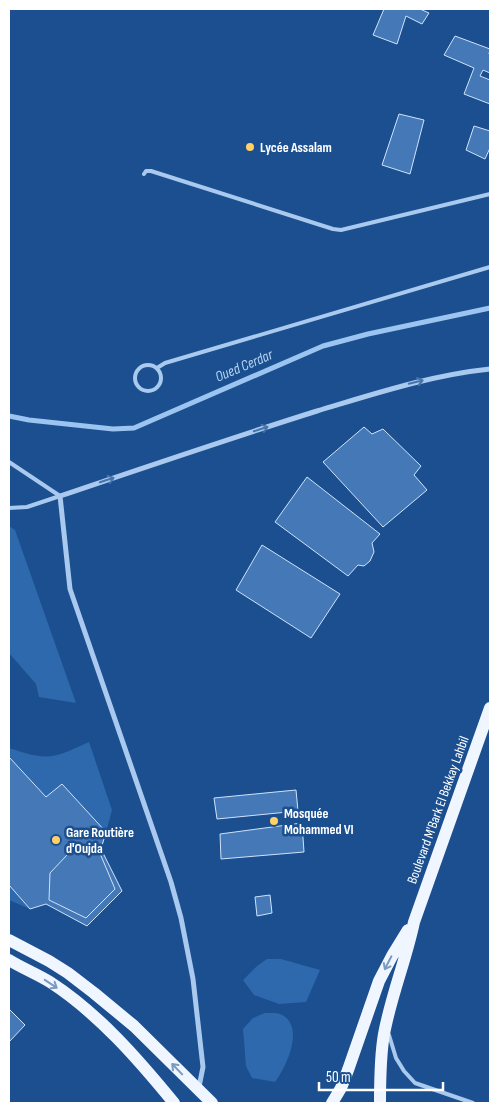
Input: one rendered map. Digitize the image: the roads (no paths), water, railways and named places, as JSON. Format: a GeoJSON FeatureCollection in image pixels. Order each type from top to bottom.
{"type":"FeatureCollection","features":[{"type":"Feature","properties":{"kind":"main road","name":"Boulevard M'Bark El Bekkay Lahbil"},"geometry":{"type":"LineString","coordinates":[[380,1103],[380,1069],[384,1035],[391,1004],[414,922],[490,708]]}},
{"type":"Feature","properties":{"kind":"main road","name":"Boulevard M'Bark El Bekkay Lahbil"},"geometry":{"type":"LineString","coordinates":[[332,1103],[348,1070],[379,981],[392,956],[414,922]]}},
{"type":"Feature","properties":{"kind":"main road"},"geometry":{"type":"LineString","coordinates":[[9,940],[54,964],[94,993],[134,1026],[212,1103]]}},
{"type":"Feature","properties":{"kind":"main road"},"geometry":{"type":"LineString","coordinates":[[9,960],[49,982],[74,1000],[119,1040],[174,1103]]}},
{"type":"Feature","properties":{"kind":"street"},"geometry":{"type":"LineString","coordinates":[[199,1090],[203,1067],[193,979],[181,918],[171,882],[70,589],[60,496],[383,391],[442,377],[490,369]]}},
{"type":"Feature","properties":{"kind":"lane"},"geometry":{"type":"LineString","coordinates":[[144,174],[146,171],[151,171],[341,230],[490,194]]}},
{"type":"Feature","properties":{"kind":"lane"},"geometry":{"type":"LineString","coordinates":[[157,368],[165,363],[490,267]]}},
{"type":"Feature","properties":{"kind":"lane"},"geometry":{"type":"LineString","coordinates":[[146,365],[152,365],[157,368],[161,379],[155,389],[150,391],[139,388],[134,377],[136,371],[146,365]]}},
{"type":"Feature","properties":{"kind":"lane"},"geometry":{"type":"LineString","coordinates":[[9,462],[60,496]]}},
{"type":"Feature","properties":{"kind":"lane"},"geometry":{"type":"LineString","coordinates":[[9,508],[28,507],[60,496]]}},
{"type":"Feature","properties":{"kind":"lane"},"geometry":{"type":"LineString","coordinates":[[387,1022],[396,1058],[415,1083],[473,1103]]}},
{"type":"Feature","properties":{"kind":"waterway","name":"Oued Cerdar"},"geometry":{"type":"LineString","coordinates":[[9,416],[113,429],[134,428],[323,346],[368,334],[490,308]]}},
{"type":"Feature","properties":{"kind":"place","name":"Lycée Assalam"},"geometry":{"type":"Point","coordinates":[250,147]}},
{"type":"Feature","properties":{"kind":"place","name":"Mosquée Mohammed VI"},"geometry":{"type":"Point","coordinates":[274,821]}},
{"type":"Feature","properties":{"kind":"place","name":"Gare Routière d'Oujda"},"geometry":{"type":"Point","coordinates":[56,840]}}]}
